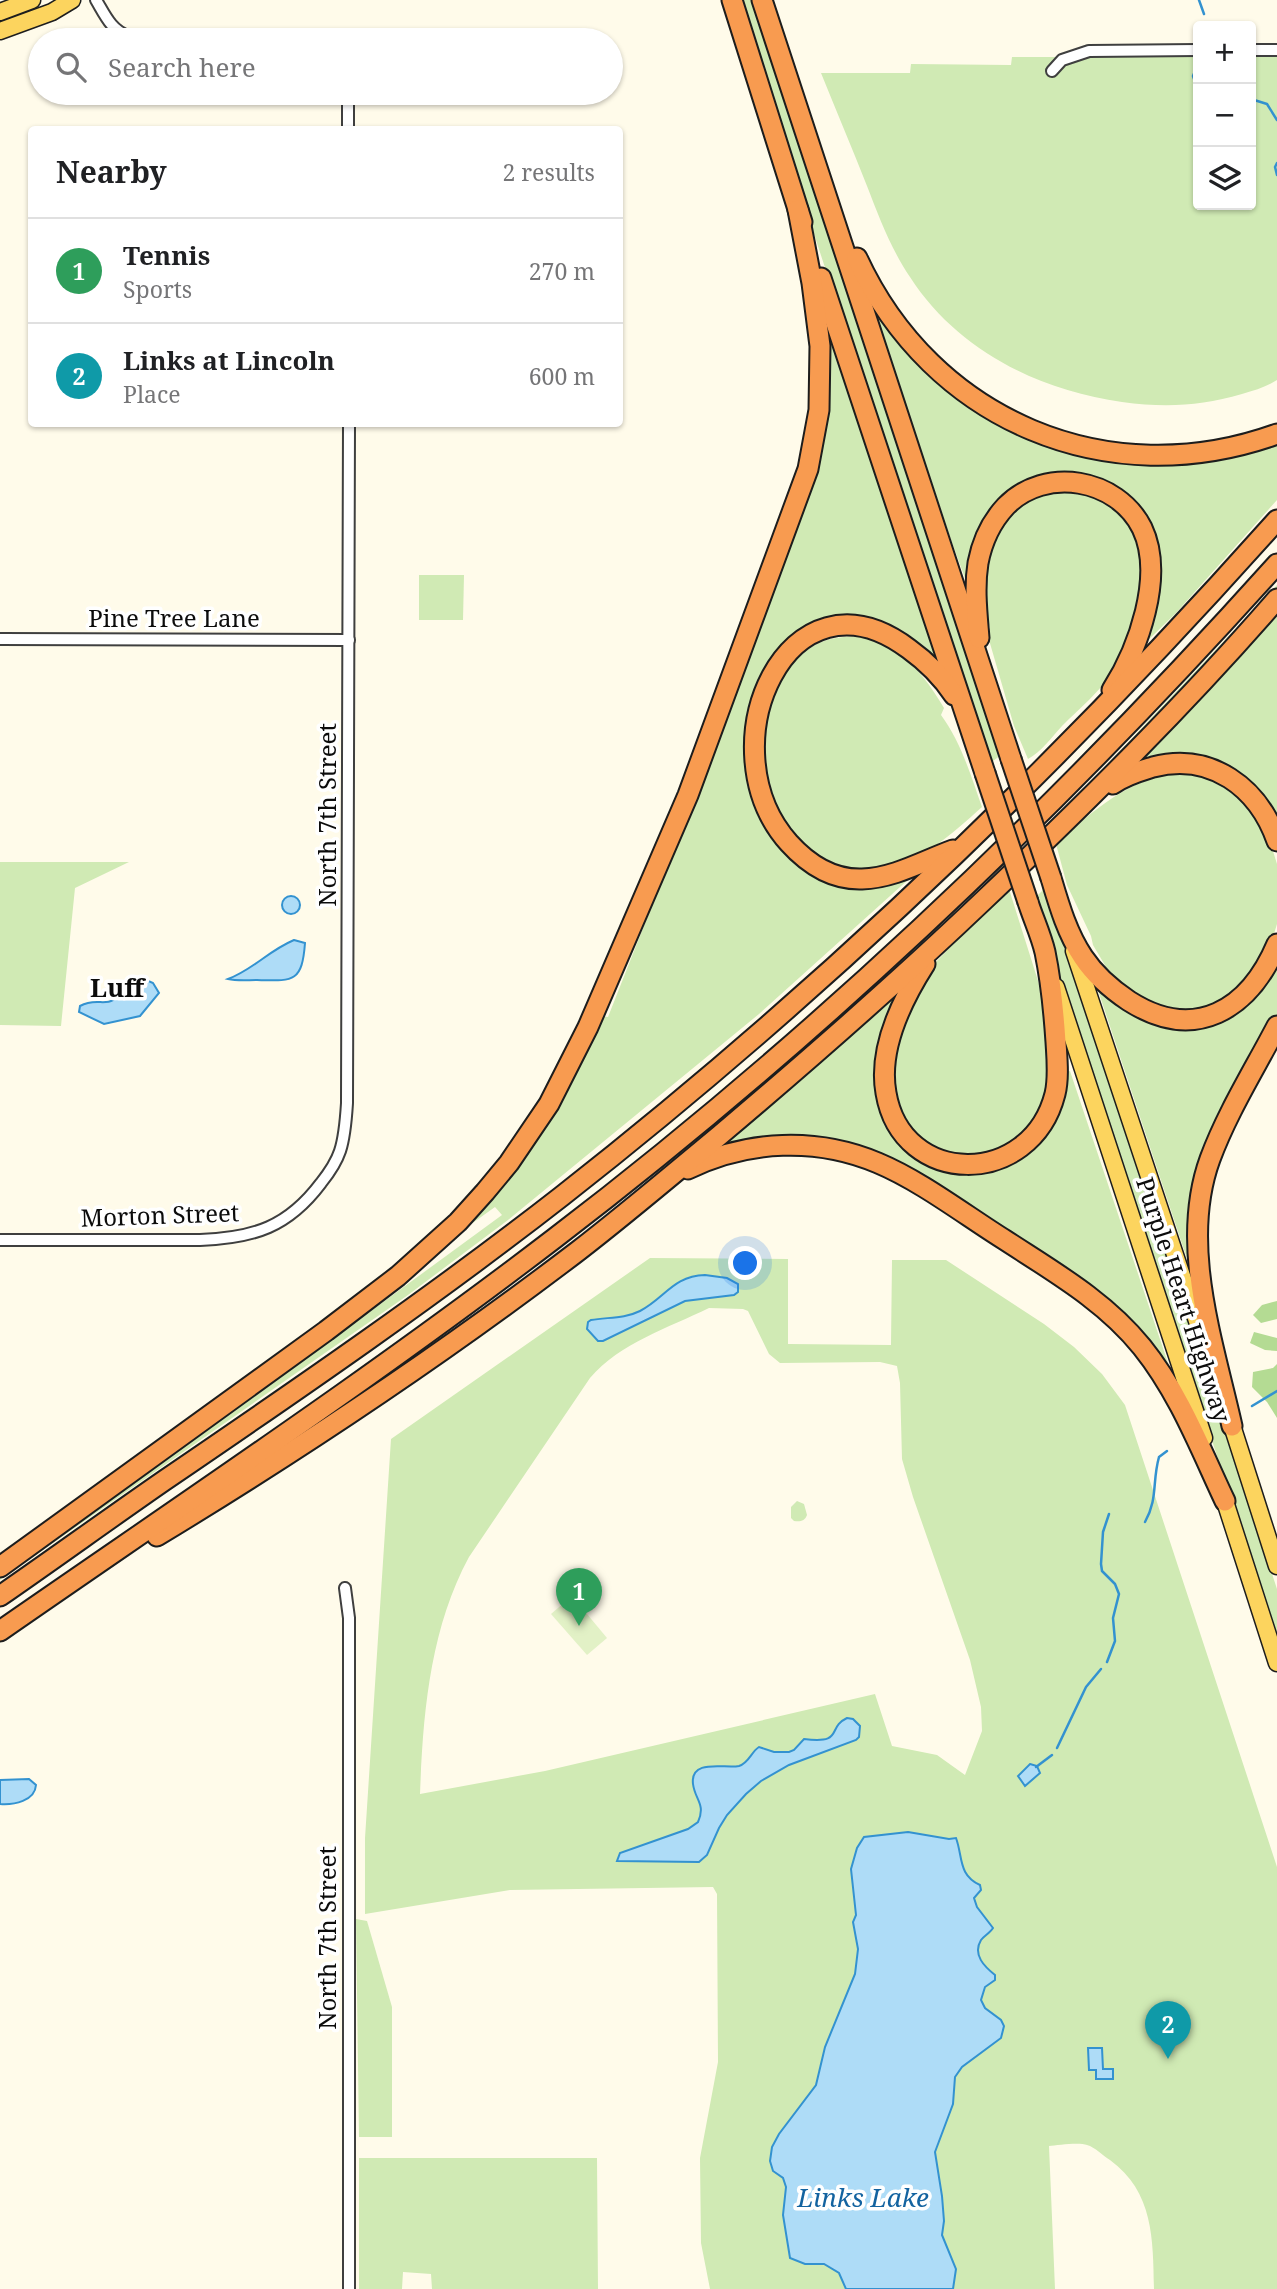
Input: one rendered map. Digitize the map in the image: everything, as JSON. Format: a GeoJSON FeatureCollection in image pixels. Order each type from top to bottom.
{"type":"FeatureCollection","features":[{"type":"Feature","properties":{"kind":"highway"},"geometry":{"type":"LineString","coordinates":[[719,0],[759,89]]}},
{"type":"Feature","properties":{"kind":"highway"},"geometry":{"type":"LineString","coordinates":[[732,0],[798,210],[1044,951],[1054,1015],[1057,1083],[1049,1112],[1035,1136],[1005,1157],[978,1164],[952,1163],[932,1156],[920,1148],[902,1130],[890,1107],[885,1082],[890,1043],[904,1001],[916,978],[947,935]]}},
{"type":"Feature","properties":{"kind":"highway"},"geometry":{"type":"LineString","coordinates":[[762,0],[1010,759],[1065,922],[1083,957],[1107,984],[1128,1000],[1153,1013],[1181,1020],[1208,1017],[1236,1003],[1261,975],[1277,944]]}},
{"type":"Feature","properties":{"kind":"highway"},"geometry":{"type":"LineString","coordinates":[[777,0],[792,93]]}},
{"type":"Feature","properties":{"kind":"highway"},"geometry":{"type":"LineString","coordinates":[[827,199],[866,278],[900,331],[925,359],[956,386],[1002,416],[1027,429],[1083,447],[1142,456],[1208,453],[1277,434]]}},
{"type":"Feature","properties":{"kind":"highway"},"geometry":{"type":"LineString","coordinates":[[0,1567],[398,1276],[458,1222],[485,1192],[509,1163],[549,1104],[603,992],[688,795],[808,469],[819,410],[820,346],[812,283],[798,210]]}},
{"type":"Feature","properties":{"kind":"highway"},"geometry":{"type":"LineString","coordinates":[[992,704],[979,637],[976,600],[978,561],[990,528],[1007,505],[1026,491],[1068,481],[1097,487],[1117,499],[1135,518],[1147,541],[1151,567],[1145,612],[1128,660],[1103,704],[1076,736]]}},
{"type":"Feature","properties":{"kind":"highway"},"geometry":{"type":"LineString","coordinates":[[0,1596],[450,1281],[562,1196],[719,1069],[878,929],[1010,803],[1212,593],[1277,520]]}},
{"type":"Feature","properties":{"kind":"highway"},"geometry":{"type":"LineString","coordinates":[[0,1631],[475,1298],[556,1237],[726,1100],[923,927],[1059,796],[1277,564]]}},
{"type":"Feature","properties":{"kind":"highway"},"geometry":{"type":"LineString","coordinates":[[0,1631],[279,1460],[417,1369],[579,1250],[779,1085],[947,935],[1084,805],[1208,676],[1277,599]]}},
{"type":"Feature","properties":{"kind":"highway"},"geometry":{"type":"LineString","coordinates":[[961,848],[884,877],[849,878],[825,872],[798,853],[775,823],[758,782],[754,742],[760,704],[777,667],[787,653],[809,636],[839,627],[866,628],[900,642],[938,674],[960,704],[967,719]]}},
{"type":"Feature","properties":{"kind":"highway"},"geometry":{"type":"LineString","coordinates":[[1084,805],[1119,780],[1141,770],[1174,764],[1204,765],[1243,787],[1266,817],[1277,841]]}},
{"type":"Feature","properties":{"kind":"highway"},"geometry":{"type":"LineString","coordinates":[[1232,1426],[1202,1292],[1197,1236],[1199,1210],[1209,1161],[1277,1026]]}},
{"type":"Feature","properties":{"kind":"highway"},"geometry":{"type":"LineString","coordinates":[[668,1178],[722,1156],[747,1149],[787,1144],[858,1155],[903,1175],[1076,1286],[1122,1324],[1158,1368],[1175,1395],[1224,1501]]}},
{"type":"Feature","properties":{"kind":"main road"},"geometry":{"type":"LineString","coordinates":[[0,12],[32,0]]}},
{"type":"Feature","properties":{"kind":"main road"},"geometry":{"type":"LineString","coordinates":[[0,31],[52,12],[72,0]]}},
{"type":"Feature","properties":{"kind":"main road","name":"Purple Heart Highway"},"geometry":{"type":"LineString","coordinates":[[1065,922],[1277,1566]]}},
{"type":"Feature","properties":{"kind":"main road","name":"Purple Heart Highway"},"geometry":{"type":"LineString","coordinates":[[1044,951],[1277,1663]]}},
{"type":"Feature","properties":{"kind":"street"},"geometry":{"type":"LineString","coordinates":[[96,0],[114,28]]}},
{"type":"Feature","properties":{"kind":"street"},"geometry":{"type":"LineString","coordinates":[[1052,71],[1062,60],[1089,51],[1193,50]]}},
{"type":"Feature","properties":{"kind":"street"},"geometry":{"type":"LineString","coordinates":[[1256,50],[1277,50]]}},
{"type":"Feature","properties":{"kind":"street"},"geometry":{"type":"LineString","coordinates":[[348,105],[348,126]]}},
{"type":"Feature","properties":{"kind":"street","name":"North 7th Street"},"geometry":{"type":"LineString","coordinates":[[310,1198],[331,1170],[340,1151],[347,1103],[348,427]]}},
{"type":"Feature","properties":{"kind":"street","name":"Pine Tree Lane"},"geometry":{"type":"LineString","coordinates":[[0,639],[349,640]]}},
{"type":"Feature","properties":{"kind":"street","name":"Morton Street"},"geometry":{"type":"LineString","coordinates":[[0,1240],[230,1239],[275,1226],[310,1198]]}},
{"type":"Feature","properties":{"kind":"street","name":"North 7th Street"},"geometry":{"type":"LineString","coordinates":[[345,1588],[349,1619],[349,2289]]}},
{"type":"Feature","properties":{"kind":"green space"},"geometry":{"type":"Polygon","coordinates":[[[738,0],[756,0],[1001,755],[993,761],[993,767],[829,280],[738,0]]]}},
{"type":"Feature","properties":{"kind":"green space"},"geometry":{"type":"Polygon","coordinates":[[[1277,56],[1277,380],[1242,394],[1183,405],[1122,402],[1060,388],[1002,362],[951,326],[929,303],[897,255],[821,73],[910,73],[911,64],[1011,65],[1012,57],[1193,57],[1193,210],[1256,210],[1256,57],[1277,56]]]}},
{"type":"Feature","properties":{"kind":"green space"},"geometry":{"type":"Polygon","coordinates":[[[870,296],[909,349],[1079,451],[1277,438],[1277,500],[1176,613],[1141,647],[1155,598],[1123,497],[1023,487],[966,581],[870,296]]]}},
{"type":"Feature","properties":{"kind":"green space"},"geometry":{"type":"Polygon","coordinates":[[[826,326],[944,680],[851,622],[771,666],[752,792],[777,842],[798,864],[885,885],[910,878],[759,1014],[508,1220],[408,1295],[0,1580],[0,1573],[502,1215],[495,1207],[467,1227],[464,1223],[601,1016],[608,1017],[791,535],[826,326]]]}},
{"type":"Feature","properties":{"kind":"green space"},"geometry":{"type":"Polygon","coordinates":[[[1059,490],[1093,496],[1118,509],[1134,528],[1142,551],[1143,578],[1139,606],[1130,634],[1113,671],[1093,696],[1028,759],[1014,726],[987,633],[990,628],[984,595],[985,577],[993,543],[1010,514],[1031,498],[1059,490]]]}},
{"type":"Feature","properties":{"kind":"green space"},"geometry":{"type":"Polygon","coordinates":[[[419,575],[464,575],[463,620],[419,620],[419,575]]]}},
{"type":"Feature","properties":{"kind":"green space"},"geometry":{"type":"Polygon","coordinates":[[[1277,585],[1277,591],[1232,641],[1050,825],[1277,585]]]}},
{"type":"Feature","properties":{"kind":"green space"},"geometry":{"type":"Polygon","coordinates":[[[1277,608],[1277,826],[1228,769],[1134,766],[1277,608]]]}},
{"type":"Feature","properties":{"kind":"green space"},"geometry":{"type":"Polygon","coordinates":[[[856,636],[870,638],[889,646],[916,669],[931,688],[944,708],[941,715],[960,748],[982,807],[922,854],[894,867],[875,872],[836,870],[793,839],[772,799],[761,755],[768,708],[790,665],[820,643],[856,636]]]}},
{"type":"Feature","properties":{"kind":"green space"},"geometry":{"type":"Polygon","coordinates":[[[1181,771],[1200,772],[1241,796],[1268,835],[1277,864],[1277,924],[1269,950],[1253,978],[1215,1010],[1170,1014],[1124,987],[1106,967],[1093,945],[1067,885],[1056,844],[1098,808],[1128,789],[1144,781],[1181,771]]]}},
{"type":"Feature","properties":{"kind":"green space"},"geometry":{"type":"Polygon","coordinates":[[[0,862],[129,862],[75,888],[61,1026],[0,1025],[0,862]]]}},
{"type":"Feature","properties":{"kind":"green space"},"geometry":{"type":"Polygon","coordinates":[[[1044,883],[1277,1589],[1277,1639],[1033,894],[1038,895],[1042,891],[1044,883]]]}},
{"type":"Feature","properties":{"kind":"green space"},"geometry":{"type":"Polygon","coordinates":[[[1009,889],[1046,1006],[1044,1014],[1049,1025],[1052,1069],[1040,1116],[1019,1143],[976,1159],[937,1152],[906,1125],[892,1088],[894,1048],[919,987],[936,962],[1009,889]]]}},
{"type":"Feature","properties":{"kind":"green space"},"geometry":{"type":"Polygon","coordinates":[[[1277,961],[1277,1020],[1216,1136],[1192,1274],[1091,969],[1192,1028],[1277,961]]]}},
{"type":"Feature","properties":{"kind":"green space"},"geometry":{"type":"Polygon","coordinates":[[[902,987],[883,1042],[909,1148],[1011,1161],[1070,1071],[1175,1384],[1122,1320],[854,1152],[715,1151],[902,987]]]}},
{"type":"Feature","properties":{"kind":"green space"},"geometry":{"type":"Polygon","coordinates":[[[650,1258],[788,1259],[788,1344],[891,1345],[892,1260],[946,1260],[1044,1324],[1074,1347],[1102,1374],[1125,1405],[1277,1867],[1277,2289],[1154,2289],[1148,2218],[1135,2187],[1124,2173],[1096,2150],[1084,2144],[1074,2144],[1049,2146],[1055,2289],[710,2289],[701,2243],[700,2158],[718,2062],[717,1894],[713,1887],[510,1890],[365,1914],[365,1838],[391,1439],[650,1258]],[[709,1308],[645,1337],[602,1366],[590,1378],[469,1557],[445,1613],[437,1642],[423,1733],[420,1794],[545,1771],[875,1694],[892,1746],[937,1755],[965,1775],[982,1731],[981,1707],[970,1660],[902,1459],[897,1366],[880,1362],[780,1363],[769,1354],[748,1311],[709,1308]]]}},
{"type":"Feature","properties":{"kind":"green space"},"geometry":{"type":"Polygon","coordinates":[[[1277,1301],[1277,1319],[1261,1323],[1253,1315],[1262,1305],[1277,1301]]]}},
{"type":"Feature","properties":{"kind":"green space"},"geometry":{"type":"Polygon","coordinates":[[[1254,1332],[1277,1338],[1277,1351],[1265,1350],[1250,1343],[1254,1332]]]}},
{"type":"Feature","properties":{"kind":"green space"},"geometry":{"type":"Polygon","coordinates":[[[1277,1364],[1277,1418],[1267,1402],[1252,1387],[1253,1372],[1273,1368],[1277,1364]]]}},
{"type":"Feature","properties":{"kind":"green space"},"geometry":{"type":"Polygon","coordinates":[[[797,1501],[804,1504],[807,1515],[805,1519],[794,1521],[791,1518],[791,1507],[797,1501]]]}},
{"type":"Feature","properties":{"kind":"green space"},"geometry":{"type":"Polygon","coordinates":[[[572,1596],[607,1638],[587,1655],[551,1614],[572,1596]]]}},
{"type":"Feature","properties":{"kind":"green space"},"geometry":{"type":"Polygon","coordinates":[[[356,1919],[367,1921],[392,2007],[392,2137],[359,2137],[356,1919]]]}},
{"type":"Feature","properties":{"kind":"green space"},"geometry":{"type":"Polygon","coordinates":[[[359,2158],[597,2158],[598,2289],[432,2289],[431,2274],[403,2272],[402,2289],[359,2289],[359,2158]]]}},
{"type":"Feature","properties":{"kind":"water"},"geometry":{"type":"Polygon","coordinates":[[[287,896],[295,896],[300,905],[298,912],[287,914],[282,909],[282,901],[287,896]]]}},
{"type":"Feature","properties":{"kind":"water"},"geometry":{"type":"Polygon","coordinates":[[[294,940],[305,943],[301,966],[293,977],[279,980],[228,979],[276,949],[294,940]]]}},
{"type":"Feature","properties":{"kind":"water"},"geometry":{"type":"Polygon","coordinates":[[[144,979],[153,983],[159,993],[140,1016],[104,1024],[79,1012],[80,1006],[110,1001],[116,998],[128,982],[144,979]]]}},
{"type":"Feature","properties":{"kind":"water"},"geometry":{"type":"Polygon","coordinates":[[[705,1275],[727,1278],[738,1284],[738,1292],[734,1295],[685,1301],[603,1341],[598,1341],[587,1329],[591,1320],[634,1314],[649,1306],[677,1283],[705,1275]]]}},
{"type":"Feature","properties":{"kind":"water"},"geometry":{"type":"Polygon","coordinates":[[[847,1718],[853,1719],[860,1726],[856,1740],[789,1765],[761,1781],[727,1815],[707,1855],[699,1862],[617,1861],[620,1853],[688,1829],[698,1822],[701,1811],[693,1784],[697,1771],[710,1766],[739,1766],[759,1747],[774,1752],[789,1752],[804,1739],[830,1737],[837,1726],[847,1718]]]}},
{"type":"Feature","properties":{"kind":"water"},"geometry":{"type":"Polygon","coordinates":[[[1030,1764],[1037,1766],[1040,1773],[1025,1786],[1018,1776],[1030,1764]]]}},
{"type":"Feature","properties":{"kind":"water"},"geometry":{"type":"Polygon","coordinates":[[[29,1779],[36,1785],[32,1795],[17,1803],[0,1804],[0,1780],[29,1779]]]}},
{"type":"Feature","properties":{"kind":"water","name":"Links Lake"},"geometry":{"type":"Polygon","coordinates":[[[908,1832],[956,1838],[965,1871],[980,1885],[981,1890],[974,1898],[977,1907],[993,1928],[981,1940],[978,1951],[984,1964],[995,1975],[995,1980],[985,1987],[981,2000],[985,2008],[1001,2020],[1004,2026],[1001,2038],[962,2067],[955,2077],[953,2104],[935,2152],[942,2196],[942,2235],[956,2269],[953,2289],[846,2289],[839,2273],[824,2264],[805,2264],[790,2258],[783,2215],[786,2187],[783,2178],[773,2171],[770,2161],[772,2147],[779,2134],[816,2085],[825,2047],[855,1974],[858,1949],[853,1922],[856,1915],[851,1869],[857,1848],[864,1837],[908,1832]]]}},
{"type":"Feature","properties":{"kind":"water"},"geometry":{"type":"Polygon","coordinates":[[[1088,2048],[1102,2048],[1103,2069],[1113,2069],[1113,2079],[1096,2079],[1096,2070],[1089,2070],[1088,2048]]]}},
{"type":"Feature","properties":{"kind":"waterway"},"geometry":{"type":"LineString","coordinates":[[1199,0],[1204,14]]}},
{"type":"Feature","properties":{"kind":"waterway"},"geometry":{"type":"LineString","coordinates":[[1256,101],[1267,104],[1277,120]]}},
{"type":"Feature","properties":{"kind":"waterway"},"geometry":{"type":"LineString","coordinates":[[1277,163],[1277,175]]}},
{"type":"Feature","properties":{"kind":"waterway"},"geometry":{"type":"LineString","coordinates":[[1252,1406],[1277,1391]]}},
{"type":"Feature","properties":{"kind":"waterway"},"geometry":{"type":"LineString","coordinates":[[1145,1522],[1152,1506],[1159,1457],[1167,1451]]}},
{"type":"Feature","properties":{"kind":"waterway"},"geometry":{"type":"LineString","coordinates":[[1107,1662],[1115,1641],[1113,1618],[1119,1594],[1115,1584],[1102,1571],[1101,1564],[1103,1532],[1109,1514]]}},
{"type":"Feature","properties":{"kind":"waterway"},"geometry":{"type":"LineString","coordinates":[[1057,1748],[1086,1687],[1101,1669]]}},
{"type":"Feature","properties":{"kind":"waterway"},"geometry":{"type":"LineString","coordinates":[[1036,1767],[1052,1755]]}},
{"type":"Feature","properties":{"kind":"place","name":"Tennis"},"geometry":{"type":"Point","coordinates":[579,1626]}},
{"type":"Feature","properties":{"kind":"place","name":"Links at Lincoln"},"geometry":{"type":"Point","coordinates":[1168,2059]}},
{"type":"Feature","properties":{"kind":"district","name":"Luff"},"geometry":{"type":"Point","coordinates":[117,988]}}]}
